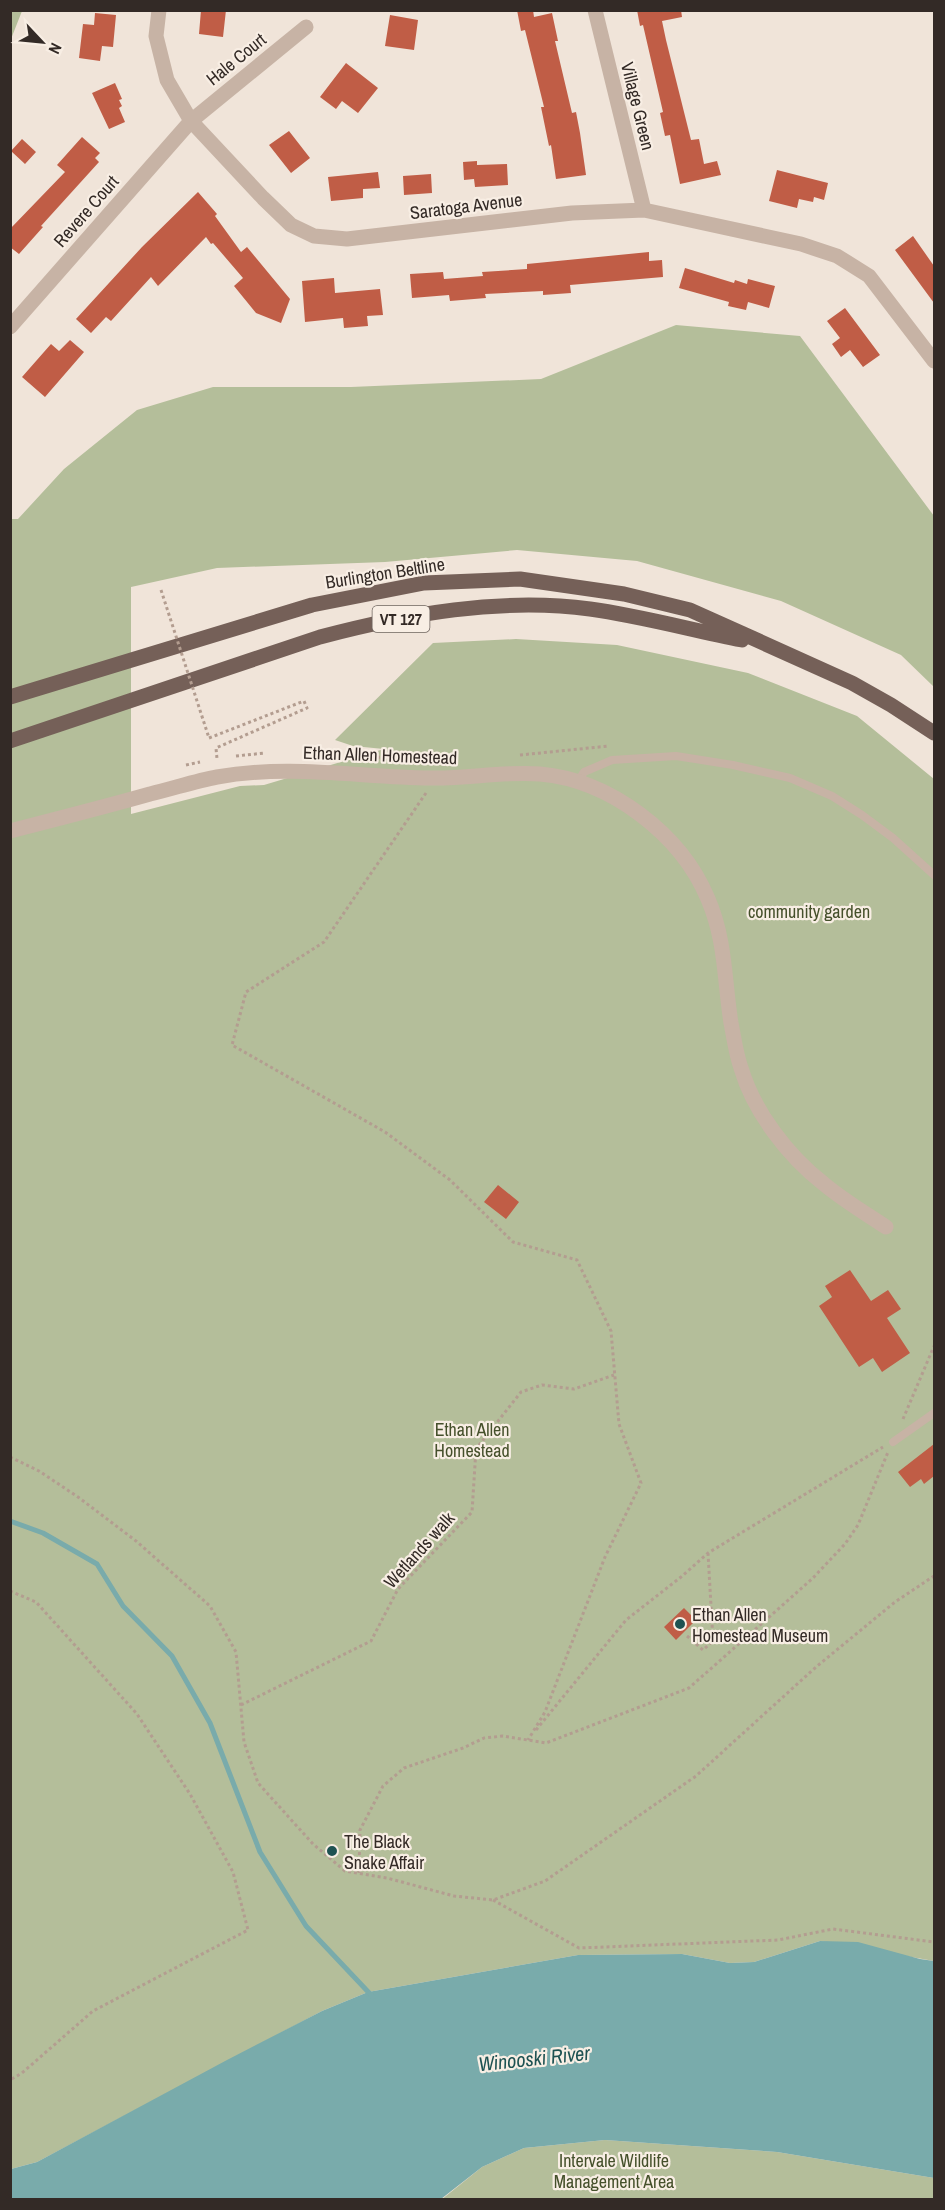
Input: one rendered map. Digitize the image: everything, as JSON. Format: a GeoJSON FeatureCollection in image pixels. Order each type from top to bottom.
{"type":"FeatureCollection","features":[{"type":"Feature","properties":{"kind":"main road","name":"Burlington Beltline"},"geometry":{"type":"LineString","coordinates":[[10,697],[312,605],[424,583],[520,579],[624,594],[690,610],[852,683],[934,733]]}},
{"type":"Feature","properties":{"kind":"main road","name":"Burlington Beltline"},"geometry":{"type":"LineString","coordinates":[[10,741],[320,637],[417,616],[478,608],[522,606],[588,609],[655,620],[768,645]]}},
{"type":"Feature","properties":{"kind":"street","name":"Saratoga Avenue"},"geometry":{"type":"LineString","coordinates":[[159,10],[156,36],[167,80],[191,121],[291,225],[314,236],[347,239],[572,213],[644,210],[801,244],[837,256],[869,276],[934,362]]}},
{"type":"Feature","properties":{"kind":"street","name":"Village Green"},"geometry":{"type":"LineString","coordinates":[[595,10],[644,210]]}},
{"type":"Feature","properties":{"kind":"street","name":"Hale Court"},"geometry":{"type":"LineString","coordinates":[[191,121],[306,27]]}},
{"type":"Feature","properties":{"kind":"street","name":"Revere Court"},"geometry":{"type":"LineString","coordinates":[[10,327],[191,121]]}},
{"type":"Feature","properties":{"kind":"street","name":"Ethan Allen Homestead"},"geometry":{"type":"LineString","coordinates":[[10,831],[218,777],[295,771],[379,777],[456,779],[512,773],[532,774],[552,776],[611,796],[637,812],[673,843],[697,874],[722,937],[731,1023],[741,1069],[760,1111],[785,1146],[823,1184],[886,1227]]}},
{"type":"Feature","properties":{"kind":"lane"},"geometry":{"type":"LineString","coordinates":[[577,783],[584,772],[612,760],[676,756],[733,765],[790,778],[832,796],[862,814],[934,875]]}},
{"type":"Feature","properties":{"kind":"lane"},"geometry":{"type":"LineString","coordinates":[[893,1442],[934,1413]]}},
{"type":"Feature","properties":{"kind":"path"},"geometry":{"type":"LineString","coordinates":[[161,590],[209,738],[304,701],[308,708],[216,748],[217,759]]}},
{"type":"Feature","properties":{"kind":"path"},"geometry":{"type":"LineString","coordinates":[[365,756],[445,760]]}},
{"type":"Feature","properties":{"kind":"path"},"geometry":{"type":"LineString","coordinates":[[436,778],[324,942],[246,992],[232,1045],[385,1132],[450,1180],[513,1242],[577,1260],[611,1331],[619,1424],[641,1483],[605,1557],[545,1712],[528,1740]]}},
{"type":"Feature","properties":{"kind":"path"},"geometry":{"type":"LineString","coordinates":[[359,1873],[360,1830],[383,1786],[404,1768],[463,1748],[484,1738],[503,1736],[546,1743],[689,1688],[812,1579],[845,1544],[858,1526],[934,1346]]}},
{"type":"Feature","properties":{"kind":"path","name":"Wetlands walk"},"geometry":{"type":"LineString","coordinates":[[241,1705],[371,1641],[398,1589],[472,1512],[476,1449],[521,1392],[542,1384],[574,1389],[614,1375]]}},
{"type":"Feature","properties":{"kind":"path"},"geometry":{"type":"LineString","coordinates":[[528,1740],[626,1620],[708,1553],[893,1442]]}},
{"type":"Feature","properties":{"kind":"path"},"geometry":{"type":"LineString","coordinates":[[10,1457],[39,1471],[86,1504],[136,1541],[210,1605],[236,1652],[243,1742],[258,1783],[313,1844],[345,1871],[387,1878],[454,1896],[493,1900],[579,1948],[778,1940],[833,1929],[934,1942]]}},
{"type":"Feature","properties":{"kind":"path"},"geometry":{"type":"LineString","coordinates":[[687,1636],[703,1650],[713,1641],[708,1553]]}},
{"type":"Feature","properties":{"kind":"path"},"geometry":{"type":"LineString","coordinates":[[493,1900],[544,1881],[696,1776],[816,1667],[895,1602],[934,1576]]}},
{"type":"Feature","properties":{"kind":"path"},"geometry":{"type":"LineString","coordinates":[[10,1591],[36,1602],[137,1714],[190,1794],[233,1872],[248,1930],[93,2011],[22,2073],[10,2080]]}},
{"type":"Feature","properties":{"kind":"green space"},"geometry":{"type":"Polygon","coordinates":[[[10,11],[22,11],[11,39],[10,11]]]}},
{"type":"Feature","properties":{"kind":"green space","name":"Ethan Allen Homestead"},"geometry":{"type":"Polygon","coordinates":[[[676,325],[800,336],[934,516],[934,687],[901,655],[781,601],[637,561],[517,550],[385,562],[217,568],[131,587],[131,814],[240,786],[264,785],[384,749],[353,746],[335,740],[433,643],[516,639],[617,645],[748,673],[857,716],[934,779],[934,1961],[820,1941],[754,1962],[730,1963],[682,1954],[578,1955],[368,1992],[322,2011],[37,2162],[11,2169],[11,519],[18,519],[64,469],[137,410],[213,387],[351,387],[541,379],[676,325]]]}},
{"type":"Feature","properties":{"kind":"green space","name":"Intervale Wildlife Management Area"},"geometry":{"type":"Polygon","coordinates":[[[605,2140],[777,2152],[934,2178],[934,2200],[441,2200],[482,2167],[524,2148],[605,2140]]]}},
{"type":"Feature","properties":{"kind":"water","name":"Winooski River"},"geometry":{"type":"Polygon","coordinates":[[[820,1941],[858,1942],[934,1961],[934,2178],[777,2152],[605,2140],[524,2148],[482,2167],[441,2199],[11,2199],[11,2169],[37,2162],[322,2011],[368,1992],[578,1955],[682,1954],[730,1963],[754,1962],[820,1941]]]}},
{"type":"Feature","properties":{"kind":"building"},"geometry":{"type":"Polygon","coordinates":[[[201,10],[226,10],[223,37],[199,34],[201,10]]]}},
{"type":"Feature","properties":{"kind":"building"},"geometry":{"type":"Polygon","coordinates":[[[517,10],[533,10],[534,17],[552,13],[558,41],[555,41],[572,113],[576,112],[586,175],[556,179],[551,145],[549,146],[541,107],[544,107],[525,30],[521,31],[517,10]]]}},
{"type":"Feature","properties":{"kind":"building"},"geometry":{"type":"Polygon","coordinates":[[[637,10],[681,10],[682,17],[662,21],[666,40],[691,140],[699,139],[704,164],[717,161],[721,175],[680,184],[670,135],[665,136],[660,113],[663,112],[643,25],[640,26],[637,10]]]}},
{"type":"Feature","properties":{"kind":"building"},"geometry":{"type":"Polygon","coordinates":[[[95,13],[116,15],[113,47],[102,46],[100,61],[79,58],[83,24],[94,25],[95,13]]]}},
{"type":"Feature","properties":{"kind":"building"},"geometry":{"type":"Polygon","coordinates":[[[390,15],[418,20],[414,50],[385,46],[390,15]]]}},
{"type":"Feature","properties":{"kind":"building"},"geometry":{"type":"Polygon","coordinates":[[[346,63],[378,88],[358,113],[342,101],[336,109],[320,97],[346,63]]]}},
{"type":"Feature","properties":{"kind":"building"},"geometry":{"type":"Polygon","coordinates":[[[115,83],[122,99],[119,100],[122,106],[119,108],[125,122],[109,129],[92,93],[115,83]]]}},
{"type":"Feature","properties":{"kind":"building"},"geometry":{"type":"Polygon","coordinates":[[[289,131],[310,158],[291,173],[269,145],[289,131]]]}},
{"type":"Feature","properties":{"kind":"building"},"geometry":{"type":"Polygon","coordinates":[[[82,137],[100,153],[95,158],[99,162],[19,254],[10,247],[10,229],[65,172],[57,165],[82,137]]]}},
{"type":"Feature","properties":{"kind":"building"},"geometry":{"type":"Polygon","coordinates":[[[22,139],[36,152],[25,164],[11,151],[22,139]]]}},
{"type":"Feature","properties":{"kind":"building"},"geometry":{"type":"Polygon","coordinates":[[[477,161],[477,165],[507,164],[508,185],[475,187],[474,179],[464,180],[463,162],[477,161]]]}},
{"type":"Feature","properties":{"kind":"building"},"geometry":{"type":"Polygon","coordinates":[[[777,170],[828,183],[824,200],[814,197],[813,202],[799,199],[797,208],[769,201],[777,170]]]}},
{"type":"Feature","properties":{"kind":"building"},"geometry":{"type":"Polygon","coordinates":[[[378,172],[380,188],[363,189],[363,198],[331,201],[328,177],[378,172]]]}},
{"type":"Feature","properties":{"kind":"building"},"geometry":{"type":"Polygon","coordinates":[[[431,174],[432,193],[404,195],[403,176],[431,174]]]}},
{"type":"Feature","properties":{"kind":"building"},"geometry":{"type":"Polygon","coordinates":[[[198,192],[217,214],[215,216],[241,252],[247,247],[290,299],[281,323],[256,313],[234,286],[243,278],[206,237],[158,286],[151,277],[111,321],[106,317],[91,333],[76,319],[142,247],[198,192]]]}},
{"type":"Feature","properties":{"kind":"building"},"geometry":{"type":"Polygon","coordinates":[[[913,236],[934,266],[934,303],[895,250],[913,236]]]}},
{"type":"Feature","properties":{"kind":"building"},"geometry":{"type":"Polygon","coordinates":[[[649,252],[649,261],[662,260],[663,277],[570,285],[571,293],[543,295],[543,291],[485,294],[486,298],[450,301],[449,295],[412,298],[410,274],[443,272],[444,279],[483,276],[482,272],[527,269],[527,264],[649,252]]]}},
{"type":"Feature","properties":{"kind":"building"},"geometry":{"type":"Polygon","coordinates":[[[685,268],[734,283],[735,280],[747,284],[748,279],[775,286],[769,308],[748,302],[746,310],[728,306],[729,302],[679,288],[685,268]]]}},
{"type":"Feature","properties":{"kind":"building"},"geometry":{"type":"Polygon","coordinates":[[[334,278],[335,293],[380,289],[383,315],[367,316],[368,326],[344,328],[343,318],[305,322],[302,281],[334,278]]]}},
{"type":"Feature","properties":{"kind":"building"},"geometry":{"type":"Polygon","coordinates":[[[845,308],[880,355],[863,367],[850,350],[841,357],[832,344],[840,338],[827,321],[845,308]]]}},
{"type":"Feature","properties":{"kind":"building"},"geometry":{"type":"Polygon","coordinates":[[[70,340],[84,352],[45,397],[22,377],[51,344],[59,351],[70,340]]]}},
{"type":"Feature","properties":{"kind":"building"},"geometry":{"type":"Polygon","coordinates":[[[498,1185],[519,1202],[506,1219],[484,1202],[498,1185]]]}},
{"type":"Feature","properties":{"kind":"building"},"geometry":{"type":"Polygon","coordinates":[[[850,1270],[871,1301],[888,1290],[901,1309],[887,1318],[910,1353],[882,1372],[873,1358],[859,1367],[819,1306],[832,1297],[825,1286],[850,1270]]]}},
{"type":"Feature","properties":{"kind":"building"},"geometry":{"type":"Polygon","coordinates":[[[934,1444],[934,1476],[924,1484],[921,1479],[910,1487],[898,1472],[934,1444]]]}},
{"type":"Feature","properties":{"kind":"building","name":"Ethan Allen Homestead Museum"},"geometry":{"type":"Polygon","coordinates":[[[684,1608],[696,1620],[676,1640],[664,1627],[684,1608]]]}},
{"type":"Feature","properties":{"kind":"waterway"},"geometry":{"type":"LineString","coordinates":[[10,1521],[43,1533],[97,1564],[123,1606],[172,1656],[210,1723],[260,1852],[306,1926],[373,1997]]}},
{"type":"Feature","properties":{"kind":"place","name":"Ethan Allen Homestead Museum"},"geometry":{"type":"Point","coordinates":[680,1624]}},
{"type":"Feature","properties":{"kind":"place","name":"The Black Snake Affair"},"geometry":{"type":"Point","coordinates":[332,1851]}},
{"type":"Feature","properties":{"kind":"park label","name":"community garden"},"geometry":{"type":"Point","coordinates":[809,911]}}]}
